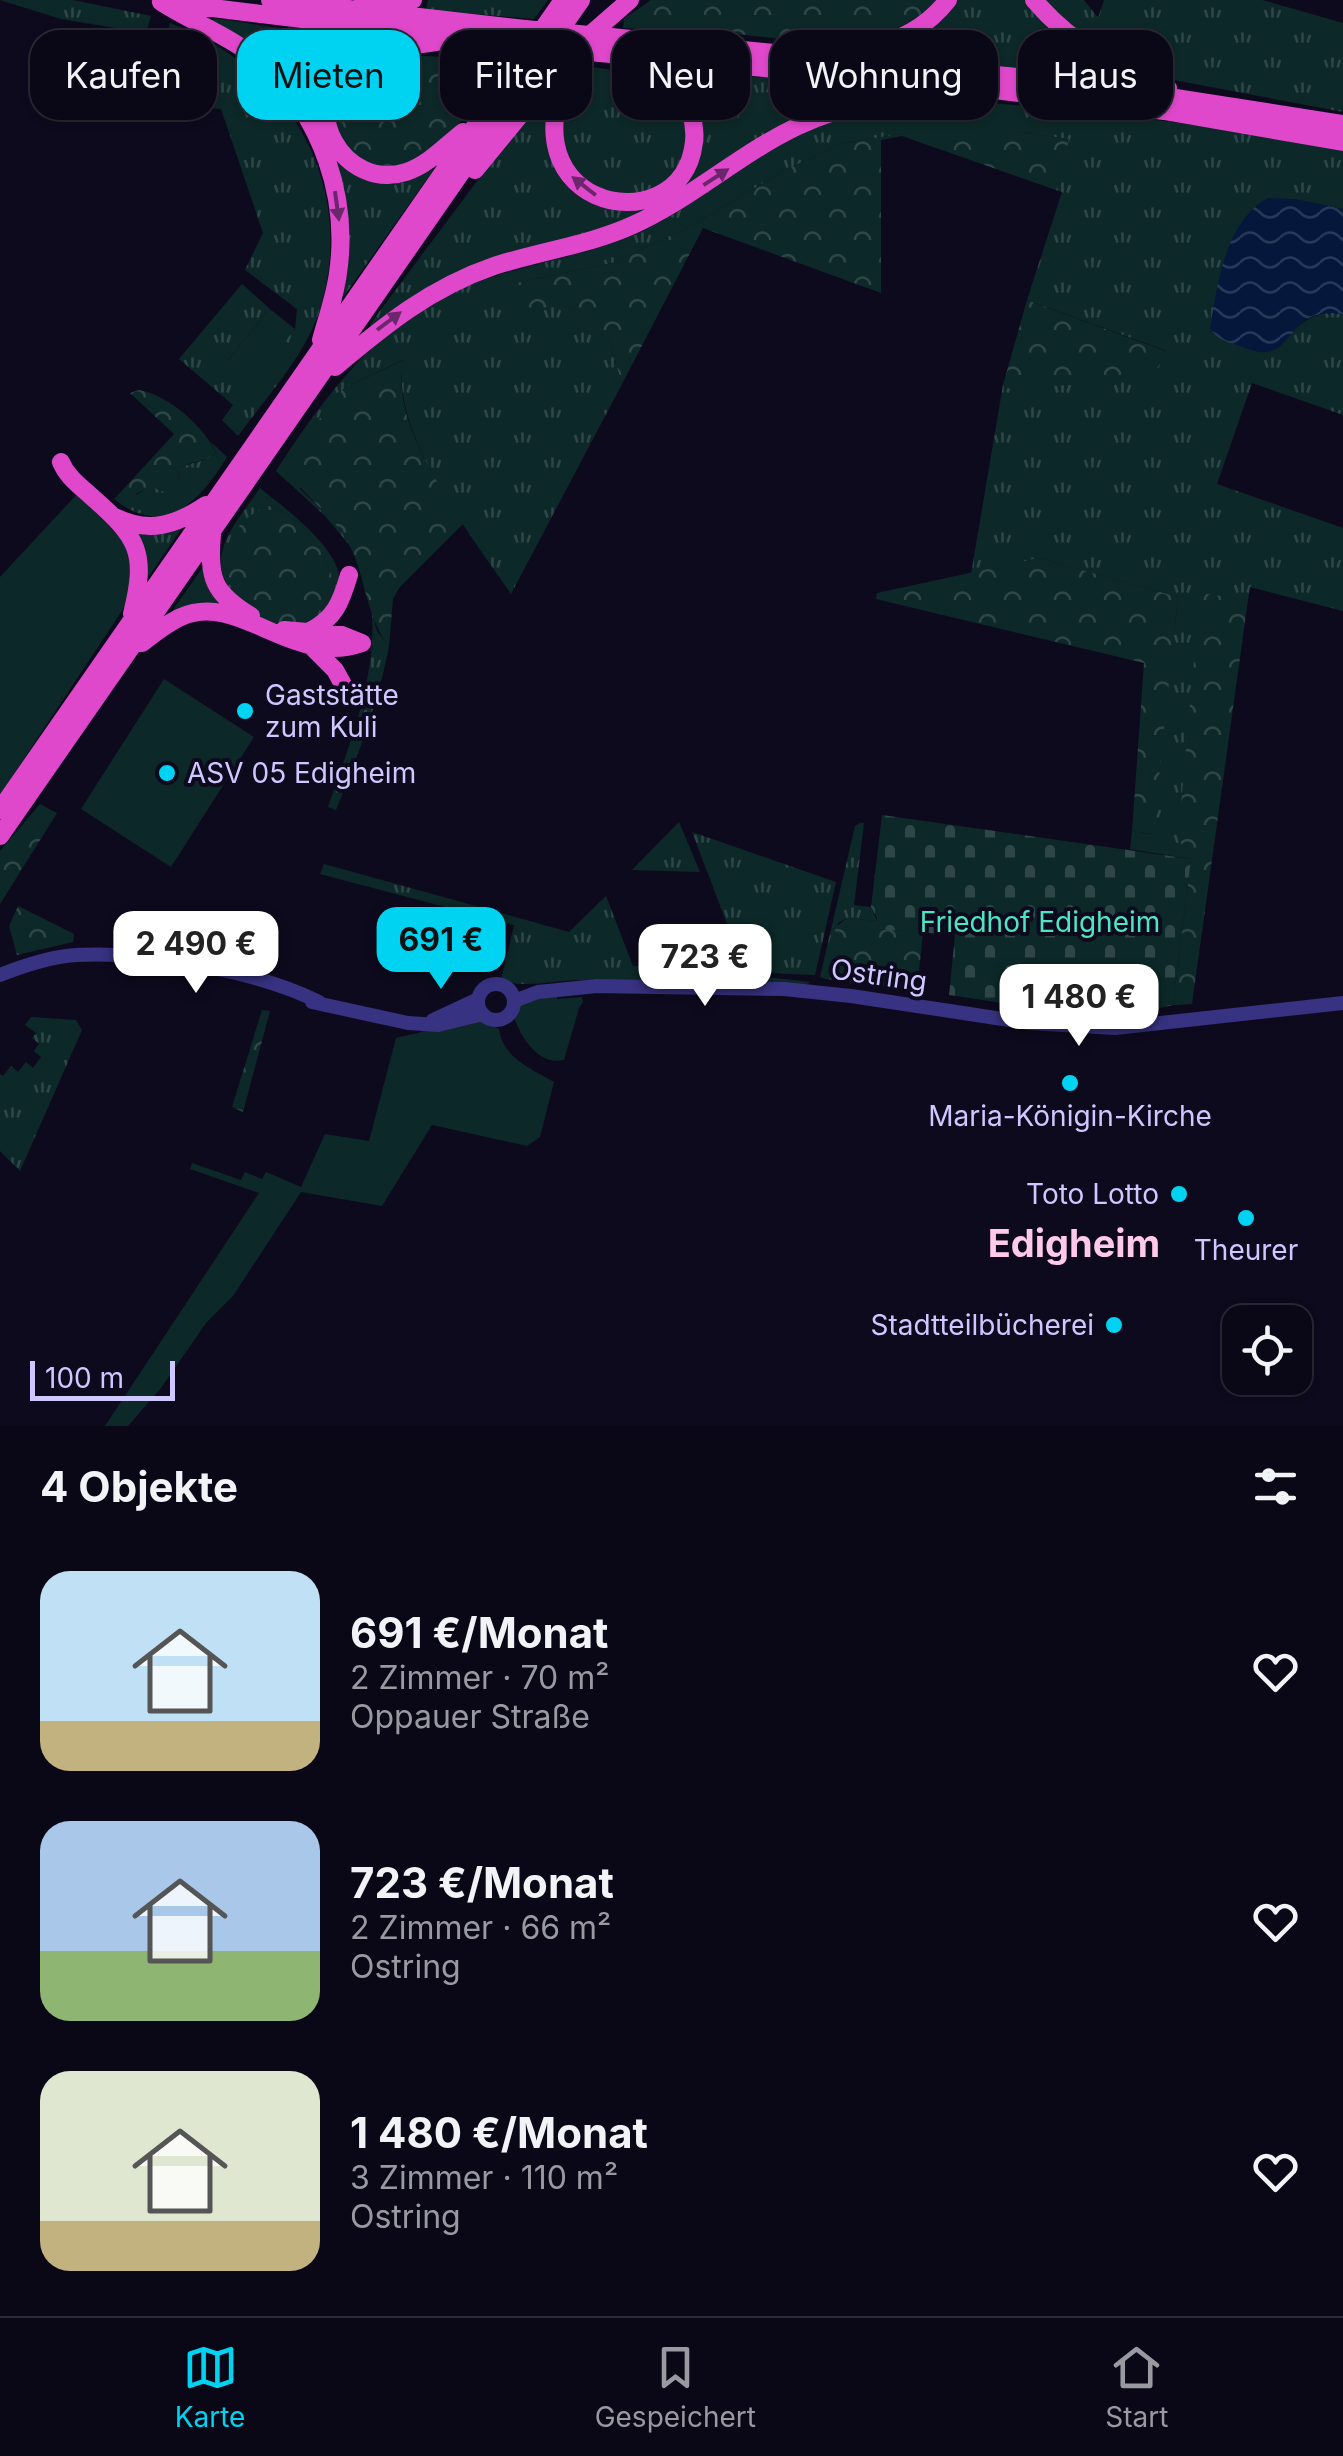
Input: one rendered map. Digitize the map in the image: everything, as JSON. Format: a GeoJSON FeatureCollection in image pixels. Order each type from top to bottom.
{"type":"FeatureCollection","features":[{"type":"Feature","properties":{"kind":"highway"},"geometry":{"type":"LineString","coordinates":[[270,0],[473,30]]}},
{"type":"Feature","properties":{"kind":"highway"},"geometry":{"type":"LineString","coordinates":[[303,4],[413,0]]}},
{"type":"Feature","properties":{"kind":"highway"},"geometry":{"type":"LineString","coordinates":[[0,810],[563,0]]}},
{"type":"Feature","properties":{"kind":"highway"},"geometry":{"type":"LineString","coordinates":[[0,836],[581,0]]}},
{"type":"Feature","properties":{"kind":"highway"},"geometry":{"type":"LineString","coordinates":[[592,30],[630,0]]}},
{"type":"Feature","properties":{"kind":"highway"},"geometry":{"type":"LineString","coordinates":[[914,30],[948,0]]}},
{"type":"Feature","properties":{"kind":"highway"},"geometry":{"type":"LineString","coordinates":[[1034,0],[1094,54],[1191,99]]}},
{"type":"Feature","properties":{"kind":"highway"},"geometry":{"type":"LineString","coordinates":[[161,3],[218,31],[264,65],[302,109],[323,149],[336,197],[340,246],[333,298],[316,355]]}},
{"type":"Feature","properties":{"kind":"highway"},"geometry":{"type":"LineString","coordinates":[[161,3],[440,38]]}},
{"type":"Feature","properties":{"kind":"highway"},"geometry":{"type":"LineString","coordinates":[[440,41],[372,53],[348,66],[338,75],[328,96],[326,124],[338,149],[352,165],[392,175],[420,166],[478,121]]}},
{"type":"Feature","properties":{"kind":"highway"},"geometry":{"type":"LineString","coordinates":[[592,46],[770,65]]}},
{"type":"Feature","properties":{"kind":"highway"},"geometry":{"type":"LineString","coordinates":[[554,120],[557,150],[564,168],[586,190],[612,202],[642,202],[682,175],[693,150],[694,123],[685,98],[656,72],[634,65],[610,48]]}},
{"type":"Feature","properties":{"kind":"highway"},"geometry":{"type":"LineString","coordinates":[[610,48],[770,54]]}},
{"type":"Feature","properties":{"kind":"highway"},"geometry":{"type":"LineString","coordinates":[[1173,98],[1343,124]]}},
{"type":"Feature","properties":{"kind":"highway"},"geometry":{"type":"LineString","coordinates":[[1173,112],[1343,142]]}},
{"type":"Feature","properties":{"kind":"highway"},"geometry":{"type":"LineString","coordinates":[[439,205],[483,162],[516,120]]}},
{"type":"Feature","properties":{"kind":"highway"},"geometry":{"type":"LineString","coordinates":[[315,384],[386,323],[442,287],[496,266],[630,227],[812,120]]}},
{"type":"Feature","properties":{"kind":"highway"},"geometry":{"type":"LineString","coordinates":[[61,462],[70,478],[108,511],[134,545],[141,570],[130,624]]}},
{"type":"Feature","properties":{"kind":"highway"},"geometry":{"type":"LineString","coordinates":[[108,511],[139,526],[162,526],[185,519],[218,496]]}},
{"type":"Feature","properties":{"kind":"highway"},"geometry":{"type":"LineString","coordinates":[[213,532],[210,562],[220,592],[260,621],[310,641],[335,670],[351,699]]}},
{"type":"Feature","properties":{"kind":"highway"},"geometry":{"type":"LineString","coordinates":[[310,641],[336,612],[350,575]]}},
{"type":"Feature","properties":{"kind":"highway"},"geometry":{"type":"LineString","coordinates":[[129,652],[184,616],[216,610],[310,641]]}},
{"type":"Feature","properties":{"kind":"street"},"geometry":{"type":"LineString","coordinates":[[0,975],[36,962],[76,956],[119,956],[168,962],[173,967],[301,1002],[319,1002],[386,1019],[438,1024],[482,1014],[500,1020],[512,1011],[512,995],[499,984],[482,989],[478,999],[482,1014]]}},
{"type":"Feature","properties":{"kind":"street","name":"Ostring"},"geometry":{"type":"LineString","coordinates":[[512,995],[586,987],[784,989],[1029,1023],[1101,1028],[1343,1003]]}},
{"type":"Feature","properties":{"kind":"street"},"geometry":{"type":"LineString","coordinates":[[429,1023],[478,999]]}},
{"type":"Feature","properties":{"kind":"green space"},"geometry":{"type":"Polygon","coordinates":[[[0,0],[73,0],[151,16],[147,30],[61,19],[0,0]]]}},
{"type":"Feature","properties":{"kind":"green space"},"geometry":{"type":"Polygon","coordinates":[[[428,0],[548,0],[534,19],[426,10],[428,0]]]}},
{"type":"Feature","properties":{"kind":"green space"},"geometry":{"type":"Polygon","coordinates":[[[651,0],[937,0],[914,19],[892,30],[770,30],[770,37],[750,35],[750,30],[623,28],[624,19],[651,0]]]}},
{"type":"Feature","properties":{"kind":"green space"},"geometry":{"type":"Polygon","coordinates":[[[957,0],[1024,0],[1052,30],[1018,30],[1018,68],[998,66],[998,30],[912,30],[957,0]]]}},
{"type":"Feature","properties":{"kind":"green space"},"geometry":{"type":"Polygon","coordinates":[[[1042,0],[1084,0],[1098,18],[1104,0],[1262,0],[1343,23],[1343,112],[1173,80],[1173,30],[1075,30],[1042,0]]]}},
{"type":"Feature","properties":{"kind":"green space"},"geometry":{"type":"Polygon","coordinates":[[[213,18],[290,30],[237,30],[237,48],[211,22],[213,18]]]}},
{"type":"Feature","properties":{"kind":"green space"},"geometry":{"type":"Polygon","coordinates":[[[217,46],[237,60],[237,120],[293,120],[320,173],[329,215],[330,260],[315,324],[285,374],[238,436],[222,420],[233,405],[179,359],[242,284],[270,309],[227,361],[295,330],[297,309],[245,270],[263,233],[221,109],[217,109],[217,46]]]}},
{"type":"Feature","properties":{"kind":"green space"},"geometry":{"type":"Polygon","coordinates":[[[420,56],[440,57],[440,120],[462,120],[427,152],[412,161],[386,167],[364,161],[347,146],[337,120],[420,120],[420,56]]]}},
{"type":"Feature","properties":{"kind":"green space"},"geometry":{"type":"Polygon","coordinates":[[[592,67],[612,70],[612,120],[750,120],[750,77],[770,78],[770,120],[829,120],[705,177],[609,229],[475,265],[371,327],[523,120],[592,120],[592,67]]]}},
{"type":"Feature","properties":{"kind":"green space"},"geometry":{"type":"Polygon","coordinates":[[[998,104],[1018,105],[1018,120],[1157,120],[1343,149],[1343,209],[1294,199],[1290,333],[1314,316],[1343,314],[1343,415],[1252,383],[1217,484],[1343,528],[1343,611],[1250,587],[1248,600],[1200,594],[1191,859],[1130,849],[1132,831],[1152,834],[1178,597],[1039,558],[971,574],[1003,385],[1011,389],[1167,351],[1027,300],[1062,192],[1056,190],[1068,139],[1015,131],[919,131],[839,144],[780,173],[693,225],[612,263],[493,288],[578,310],[609,341],[622,384],[511,594],[456,514],[421,451],[402,389],[403,360],[344,388],[300,489],[338,525],[351,547],[325,516],[276,471],[342,380],[367,353],[423,309],[493,277],[634,235],[671,216],[777,146],[830,122],[998,120],[998,104]]]}},
{"type":"Feature","properties":{"kind":"green space"},"geometry":{"type":"Polygon","coordinates":[[[311,120],[328,120],[324,133],[311,120]]]}},
{"type":"Feature","properties":{"kind":"green space"},"geometry":{"type":"Polygon","coordinates":[[[919,131],[1015,131],[1069,139],[1056,190],[902,136],[881,140],[881,293],[703,228],[622,384],[609,341],[578,310],[554,304],[524,316],[492,288],[612,263],[693,225],[780,173],[839,144],[919,131]]]}},
{"type":"Feature","properties":{"kind":"green space"},"geometry":{"type":"Polygon","coordinates":[[[328,144],[434,169],[344,296],[339,294],[328,144]]]}},
{"type":"Feature","properties":{"kind":"green space"},"geometry":{"type":"Polygon","coordinates":[[[1027,300],[1168,352],[1157,368],[1096,383],[1010,389],[1003,385],[1027,300]]]}},
{"type":"Feature","properties":{"kind":"green space"},"geometry":{"type":"Polygon","coordinates":[[[270,309],[295,329],[252,381],[227,361],[270,309]]]}},
{"type":"Feature","properties":{"kind":"green space"},"geometry":{"type":"Polygon","coordinates":[[[404,360],[401,380],[409,424],[463,524],[399,588],[393,599],[389,646],[375,623],[348,542],[287,469],[306,436],[344,388],[404,360]]]}},
{"type":"Feature","properties":{"kind":"green space"},"geometry":{"type":"Polygon","coordinates":[[[139,390],[162,398],[184,413],[216,453],[179,468],[178,487],[170,494],[151,487],[137,493],[130,504],[117,496],[174,434],[130,393],[139,390]]]}},
{"type":"Feature","properties":{"kind":"green space"},"geometry":{"type":"Polygon","coordinates":[[[211,442],[227,457],[205,488],[180,510],[149,516],[114,499],[117,496],[123,503],[151,486],[178,486],[179,468],[216,453],[211,442]]]}},
{"type":"Feature","properties":{"kind":"green space"},"geometry":{"type":"Polygon","coordinates":[[[260,488],[313,533],[334,562],[340,577],[339,591],[315,623],[319,610],[336,589],[313,539],[282,511],[269,506],[250,519],[242,602],[222,573],[224,544],[260,488]]]}},
{"type":"Feature","properties":{"kind":"green space"},"geometry":{"type":"Polygon","coordinates":[[[78,493],[128,539],[133,594],[0,795],[0,577],[78,493]]]}},
{"type":"Feature","properties":{"kind":"green space"},"geometry":{"type":"Polygon","coordinates":[[[269,506],[293,518],[313,538],[332,576],[336,589],[319,610],[315,623],[285,625],[268,621],[237,596],[229,579],[229,545],[237,529],[269,506]]]}},
{"type":"Feature","properties":{"kind":"green space"},"geometry":{"type":"Polygon","coordinates":[[[184,525],[147,579],[133,529],[184,525]]]}},
{"type":"Feature","properties":{"kind":"green space"},"geometry":{"type":"Polygon","coordinates":[[[1039,558],[1178,597],[1153,834],[1132,831],[1144,663],[876,599],[877,593],[1039,558]]]}},
{"type":"Feature","properties":{"kind":"green space"},"geometry":{"type":"Polygon","coordinates":[[[203,567],[228,607],[168,617],[203,567]]]}},
{"type":"Feature","properties":{"kind":"green space"},"geometry":{"type":"Polygon","coordinates":[[[1200,593],[1248,600],[1192,1004],[1173,1005],[1191,859],[1178,838],[1200,593]]]}},
{"type":"Feature","properties":{"kind":"green space"},"geometry":{"type":"Polygon","coordinates":[[[372,613],[377,631],[389,646],[367,729],[336,810],[328,807],[366,687],[372,613]]]}},
{"type":"Feature","properties":{"kind":"green space","name":"ASV 05 Edigheim"},"geometry":{"type":"Polygon","coordinates":[[[164,679],[254,737],[171,867],[81,809],[164,679]]]}},
{"type":"Feature","properties":{"kind":"green space"},"geometry":{"type":"Polygon","coordinates":[[[40,804],[57,813],[0,904],[0,851],[40,804]]]}},
{"type":"Feature","properties":{"kind":"green space","name":"Friedhof Edigheim"},"geometry":{"type":"Polygon","coordinates":[[[882,815],[1191,859],[1173,1005],[1089,1012],[949,995],[955,935],[877,929],[871,907],[882,815]]]}},
{"type":"Feature","properties":{"kind":"green space"},"geometry":{"type":"Polygon","coordinates":[[[679,822],[700,872],[632,870],[679,822]]]}},
{"type":"Feature","properties":{"kind":"green space"},"geometry":{"type":"Polygon","coordinates":[[[864,823],[854,905],[871,907],[877,921],[847,918],[838,923],[826,979],[820,977],[855,826],[864,823]]]}},
{"type":"Feature","properties":{"kind":"green space"},"geometry":{"type":"Polygon","coordinates":[[[692,832],[836,882],[815,975],[764,971],[740,958],[692,832]]]}},
{"type":"Feature","properties":{"kind":"green space"},"geometry":{"type":"Polygon","coordinates":[[[324,864],[569,932],[606,896],[633,966],[730,969],[736,964],[739,974],[810,982],[510,983],[501,980],[514,925],[320,874],[324,864]]]}},
{"type":"Feature","properties":{"kind":"green space"},"geometry":{"type":"Polygon","coordinates":[[[18,906],[74,934],[73,942],[17,955],[9,926],[18,906]]]}},
{"type":"Feature","properties":{"kind":"green space"},"geometry":{"type":"Polygon","coordinates":[[[847,918],[877,921],[877,929],[923,932],[917,991],[826,979],[836,927],[847,918]]]}},
{"type":"Feature","properties":{"kind":"green space"},"geometry":{"type":"Polygon","coordinates":[[[557,993],[557,999],[582,997],[583,1002],[564,1060],[555,1061],[532,1049],[514,1017],[523,1000],[557,993]]]}},
{"type":"Feature","properties":{"kind":"green space"},"geometry":{"type":"Polygon","coordinates":[[[262,1010],[270,1011],[243,1112],[232,1107],[262,1010]]]}},
{"type":"Feature","properties":{"kind":"green space"},"geometry":{"type":"Polygon","coordinates":[[[31,1017],[76,1020],[82,1030],[20,1171],[0,1151],[0,1074],[3,1076],[11,1066],[18,1072],[26,1062],[33,1068],[41,1057],[34,1051],[39,1044],[32,1038],[36,1033],[25,1025],[31,1017]]]}},
{"type":"Feature","properties":{"kind":"green space"},"geometry":{"type":"Polygon","coordinates":[[[479,1018],[499,1029],[513,1056],[554,1082],[540,1137],[527,1146],[432,1125],[382,1206],[301,1192],[233,1296],[206,1323],[161,1388],[128,1426],[105,1426],[259,1193],[190,1169],[192,1163],[241,1180],[245,1172],[262,1179],[266,1172],[301,1187],[325,1134],[369,1141],[396,1038],[479,1018]]]}},
{"type":"Feature","properties":{"kind":"water"},"geometry":{"type":"Polygon","coordinates":[[[1268,198],[1343,209],[1343,314],[1313,316],[1277,349],[1264,352],[1225,341],[1210,329],[1220,274],[1233,238],[1253,208],[1268,198]]]}},
{"type":"Feature","properties":{"kind":"place","name":"Gaststätte zum Kuli"},"geometry":{"type":"Point","coordinates":[245,711]}},
{"type":"Feature","properties":{"kind":"place","name":"ASV 05 Edigheim"},"geometry":{"type":"Point","coordinates":[167,773]}},
{"type":"Feature","properties":{"kind":"place","name":"Maria-Königin-Kirche"},"geometry":{"type":"Point","coordinates":[1070,1083]}},
{"type":"Feature","properties":{"kind":"place","name":"Toto Lotto"},"geometry":{"type":"Point","coordinates":[1179,1194]}},
{"type":"Feature","properties":{"kind":"place","name":"Theurer"},"geometry":{"type":"Point","coordinates":[1246,1218]}},
{"type":"Feature","properties":{"kind":"place","name":"Stadtteilbücherei"},"geometry":{"type":"Point","coordinates":[1114,1325]}},
{"type":"Feature","properties":{"kind":"district","name":"Edigheim"},"geometry":{"type":"Point","coordinates":[1074,1244]}}]}
